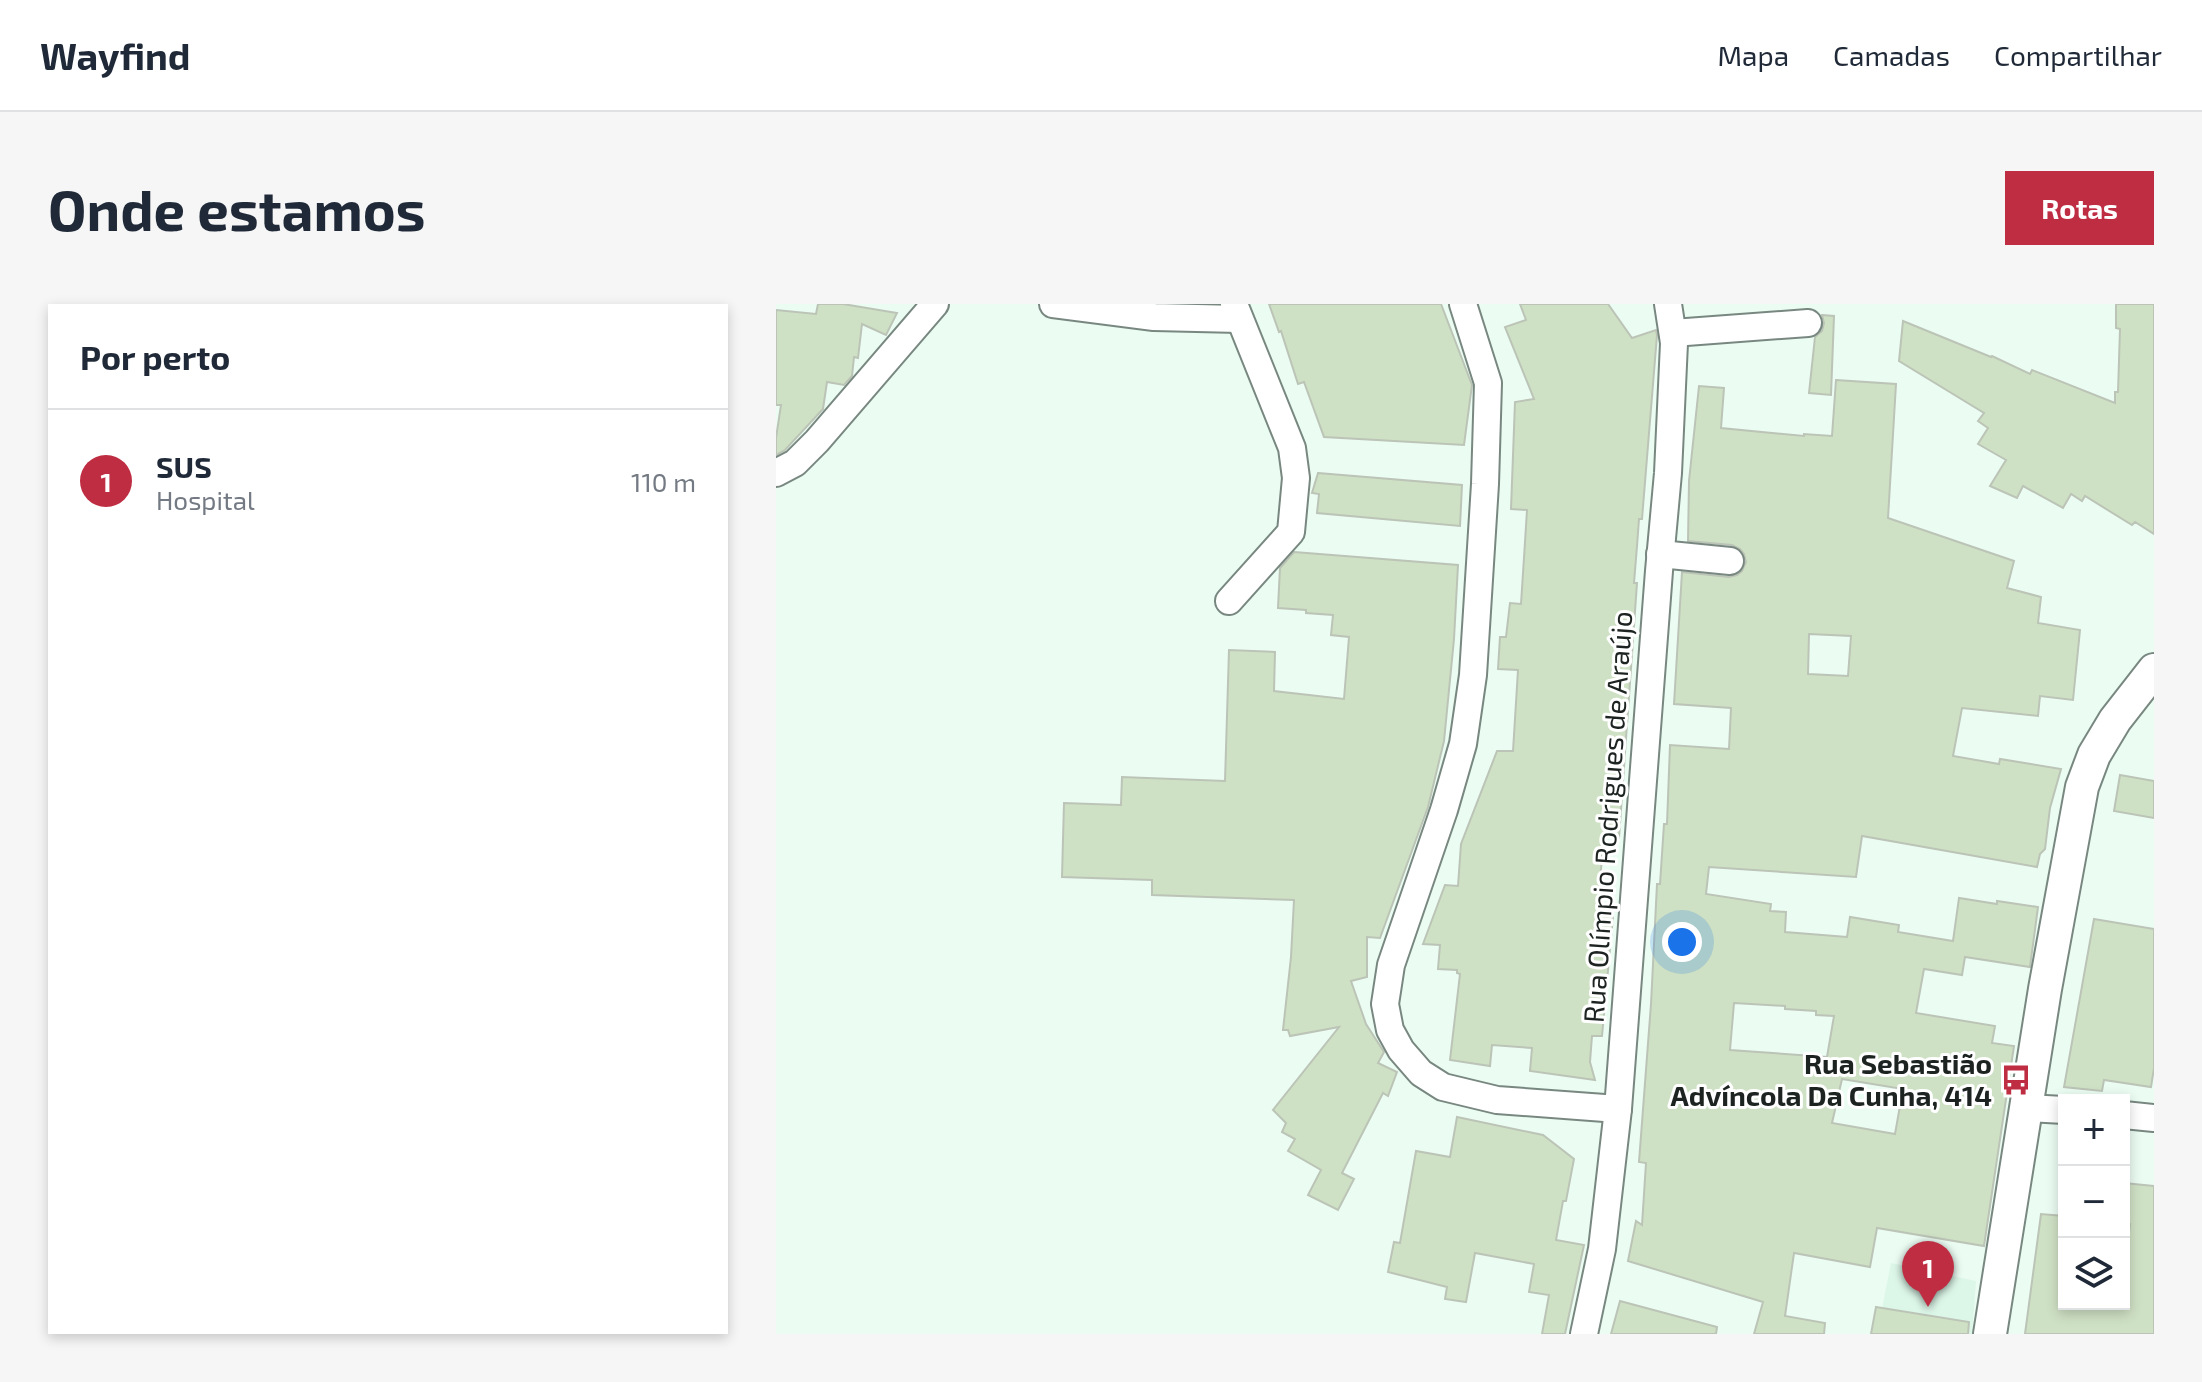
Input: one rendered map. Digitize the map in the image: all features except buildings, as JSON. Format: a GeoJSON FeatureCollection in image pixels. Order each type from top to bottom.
{"type":"FeatureCollection","features":[{"type":"Feature","properties":{"kind":"street"},"geometry":{"type":"LineString","coordinates":[[776,473],[795,463],[817,441],[935,304]]}},
{"type":"Feature","properties":{"kind":"street"},"geometry":{"type":"LineString","coordinates":[[1053,304],[1154,317],[1237,312],[1292,448],[1296,478],[1291,532],[1229,601]]}},
{"type":"Feature","properties":{"kind":"street"},"geometry":{"type":"LineString","coordinates":[[1463,304],[1488,383],[1473,675],[1463,744],[1391,965],[1385,1004],[1390,1030],[1401,1050],[1421,1073],[1443,1087],[1497,1100],[1618,1109]]}},
{"type":"Feature","properties":{"kind":"street","name":"Rua Olímpio Rodrigues de Araújo"},"geometry":{"type":"LineString","coordinates":[[1584,1334],[1602,1249],[1618,1109],[1668,473],[1673,333],[1668,304]]}},
{"type":"Feature","properties":{"kind":"street"},"geometry":{"type":"LineString","coordinates":[[1673,333],[1808,323]]}},
{"type":"Feature","properties":{"kind":"street"},"geometry":{"type":"LineString","coordinates":[[1660,554],[1730,561]]}},
{"type":"Feature","properties":{"kind":"street"},"geometry":{"type":"LineString","coordinates":[[1990,1334],[2045,989],[2082,787],[2094,755],[2115,720],[2154,670]]}},
{"type":"Feature","properties":{"kind":"street"},"geometry":{"type":"LineString","coordinates":[[2026,1108],[2058,1110]]}},
{"type":"Feature","properties":{"kind":"street"},"geometry":{"type":"LineString","coordinates":[[2130,1116],[2154,1118]]}},
{"type":"Feature","properties":{"kind":"shaded area"},"geometry":{"type":"Polygon","coordinates":[[[1891,1263],[1976,1281],[1972,1334],[1877,1334],[1891,1263]]]}},
{"type":"Feature","properties":{"kind":"place","name":"Rua Sebastião Advíncola Da Cunha, 414"},"geometry":{"type":"Point","coordinates":[2016,1080]}},
{"type":"Feature","properties":{"kind":"place","name":"SUS"},"geometry":{"type":"Point","coordinates":[1928,1307]}}]}
